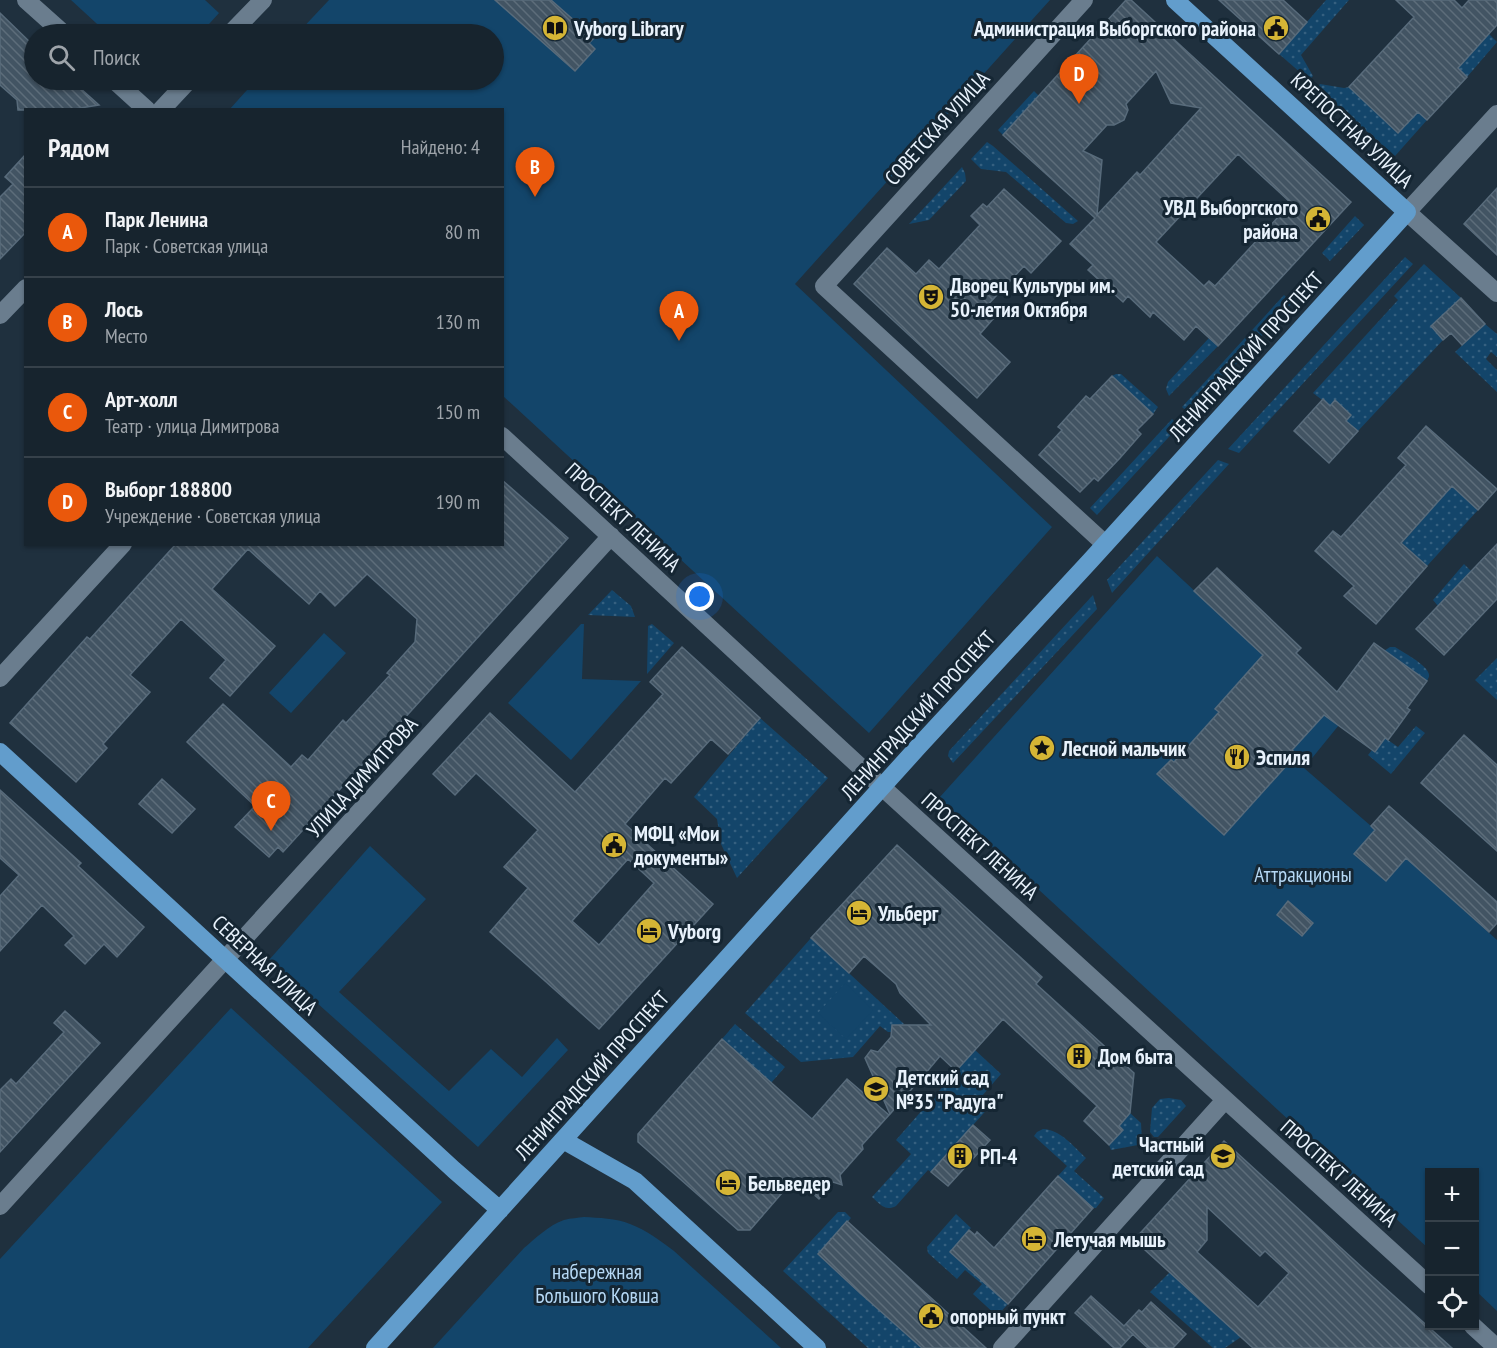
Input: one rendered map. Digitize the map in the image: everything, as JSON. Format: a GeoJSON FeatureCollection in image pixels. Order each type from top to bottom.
{"type":"FeatureCollection","features":[{"type":"Feature","properties":{"kind":"main road","name":"КРЕПОСТНАЯ УЛИЦА"},"geometry":{"type":"LineString","coordinates":[[1176,0],[1407,212]]}},
{"type":"Feature","properties":{"kind":"main road","name":"ЛЕНИНГРАДСКИЙ ПРОСПЕКТ"},"geometry":{"type":"LineString","coordinates":[[375,1348],[882,787],[1407,212]]}},
{"type":"Feature","properties":{"kind":"main road","name":"СЕВЕРНАЯ УЛИЦА"},"geometry":{"type":"LineString","coordinates":[[0,752],[500,1210]]}},
{"type":"Feature","properties":{"kind":"main road"},"geometry":{"type":"LineString","coordinates":[[563,1140],[634,1181],[817,1348]]}},
{"type":"Feature","properties":{"kind":"street"},"geometry":{"type":"LineString","coordinates":[[26,0],[53,24]]}},
{"type":"Feature","properties":{"kind":"street"},"geometry":{"type":"LineString","coordinates":[[240,24],[263,0]]}},
{"type":"Feature","properties":{"kind":"street","name":"СОВЕТСКАЯ УЛИЦА"},"geometry":{"type":"LineString","coordinates":[[1084,0],[824,286],[1105,544]]}},
{"type":"Feature","properties":{"kind":"street"},"geometry":{"type":"LineString","coordinates":[[125,90],[145,108]]}},
{"type":"Feature","properties":{"kind":"street"},"geometry":{"type":"LineString","coordinates":[[163,108],[180,90]]}},
{"type":"Feature","properties":{"kind":"street","name":"ЛЕНИНГРАДСКИЙ ПРОСПЕКТ"},"geometry":{"type":"LineString","coordinates":[[1407,212],[1497,114]]}},
{"type":"Feature","properties":{"kind":"street","name":"КРЕПОСТНАЯ УЛИЦА"},"geometry":{"type":"LineString","coordinates":[[1407,212],[1497,293]]}},
{"type":"Feature","properties":{"kind":"street"},"geometry":{"type":"LineString","coordinates":[[0,315],[24,290]]}},
{"type":"Feature","properties":{"kind":"street","name":"ПРОСПЕКТ ЛЕНИНА"},"geometry":{"type":"LineString","coordinates":[[504,438],[882,787],[1425,1281]]}},
{"type":"Feature","properties":{"kind":"street","name":"УЛИЦА ДИМИТРОВА"},"geometry":{"type":"LineString","coordinates":[[0,1206],[611,536]]}},
{"type":"Feature","properties":{"kind":"street"},"geometry":{"type":"LineString","coordinates":[[0,678],[121,546]]}},
{"type":"Feature","properties":{"kind":"street"},"geometry":{"type":"LineString","coordinates":[[1002,1348],[1225,1100]]}},
{"type":"Feature","properties":{"kind":"street"},"geometry":{"type":"LineString","coordinates":[[1477,1330],[1497,1348]]}},
{"type":"Feature","properties":{"kind":"green space"},"geometry":{"type":"Polygon","coordinates":[[[71,0],[205,0],[219,13],[209,24],[97,24],[71,0]]]}},
{"type":"Feature","properties":{"kind":"green space"},"geometry":{"type":"Polygon","coordinates":[[[329,0],[1050,0],[795,284],[1052,527],[869,733],[504,397],[504,108],[231,108],[247,90],[504,90],[504,24],[306,24],[329,0]]]}},
{"type":"Feature","properties":{"kind":"green space"},"geometry":{"type":"Polygon","coordinates":[[[1326,0],[1349,0],[1301,55],[1313,76],[1309,80],[1279,54],[1326,0]]]}},
{"type":"Feature","properties":{"kind":"green space"},"geometry":{"type":"Polygon","coordinates":[[[1478,23],[1497,42],[1467,77],[1458,68],[1478,23]]]}},
{"type":"Feature","properties":{"kind":"green space"},"geometry":{"type":"Polygon","coordinates":[[[1320,84],[1349,87],[1398,133],[1418,112],[1427,120],[1395,156],[1317,88],[1320,84]]]}},
{"type":"Feature","properties":{"kind":"green space"},"geometry":{"type":"Polygon","coordinates":[[[1034,91],[1039,96],[1003,135],[998,130],[1034,91]]]}},
{"type":"Feature","properties":{"kind":"green space"},"geometry":{"type":"Polygon","coordinates":[[[987,142],[1078,221],[1073,224],[1066,223],[1006,172],[981,169],[971,159],[987,142]]]}},
{"type":"Feature","properties":{"kind":"green space"},"geometry":{"type":"Polygon","coordinates":[[[962,167],[966,181],[929,220],[909,224],[962,167]]]}},
{"type":"Feature","properties":{"kind":"green space"},"geometry":{"type":"Polygon","coordinates":[[[1355,216],[1364,225],[1330,261],[1322,253],[1355,216]]]}},
{"type":"Feature","properties":{"kind":"green space"},"geometry":{"type":"Polygon","coordinates":[[[1405,257],[1413,264],[1239,453],[1228,449],[1405,257]]]}},
{"type":"Feature","properties":{"kind":"green space"},"geometry":{"type":"Polygon","coordinates":[[[1424,264],[1461,298],[1431,326],[1443,340],[1358,431],[1346,421],[1351,415],[1335,400],[1330,406],[1313,393],[1398,300],[1394,296],[1424,264]]]}},
{"type":"Feature","properties":{"kind":"green space"},"geometry":{"type":"Polygon","coordinates":[[[1284,295],[1292,303],[1190,414],[1182,407],[1284,295]]]}},
{"type":"Feature","properties":{"kind":"green space"},"geometry":{"type":"Polygon","coordinates":[[[1485,324],[1497,334],[1497,357],[1491,352],[1486,359],[1497,370],[1497,392],[1455,352],[1485,324]]]}},
{"type":"Feature","properties":{"kind":"green space"},"geometry":{"type":"Polygon","coordinates":[[[1209,338],[1218,346],[1169,396],[1166,389],[1168,382],[1209,338]]]}},
{"type":"Feature","properties":{"kind":"green space"},"geometry":{"type":"Polygon","coordinates":[[[1121,374],[1158,407],[1153,414],[1112,376],[1121,374]]]}},
{"type":"Feature","properties":{"kind":"green space"},"geometry":{"type":"Polygon","coordinates":[[[1172,419],[1179,426],[1097,515],[1090,508],[1172,419]]]}},
{"type":"Feature","properties":{"kind":"green space"},"geometry":{"type":"Polygon","coordinates":[[[1218,460],[1229,464],[1112,593],[1107,580],[1218,460]]]}},
{"type":"Feature","properties":{"kind":"green space"},"geometry":{"type":"Polygon","coordinates":[[[1452,486],[1478,510],[1427,566],[1402,543],[1452,486]]]}},
{"type":"Feature","properties":{"kind":"green space","name":"Аттракционы"},"geometry":{"type":"Polygon","coordinates":[[[1157,556],[1339,725],[1304,768],[1497,940],[1497,1311],[1479,1294],[1479,1168],[1425,1168],[1425,1245],[939,798],[1157,556]]]}},
{"type":"Feature","properties":{"kind":"green space"},"geometry":{"type":"Polygon","coordinates":[[[1464,564],[1471,571],[1438,606],[1433,600],[1464,564]]]}},
{"type":"Feature","properties":{"kind":"green space"},"geometry":{"type":"Polygon","coordinates":[[[612,590],[631,606],[635,617],[588,615],[612,590]]]}},
{"type":"Feature","properties":{"kind":"green space"},"geometry":{"type":"Polygon","coordinates":[[[1093,595],[1097,609],[953,763],[948,756],[949,751],[1093,595]]]}},
{"type":"Feature","properties":{"kind":"green space"},"geometry":{"type":"Polygon","coordinates":[[[581,624],[584,624],[582,679],[641,681],[571,760],[508,703],[581,624]]]}},
{"type":"Feature","properties":{"kind":"green space"},"geometry":{"type":"Polygon","coordinates":[[[652,624],[674,643],[647,674],[648,626],[652,624]]]}},
{"type":"Feature","properties":{"kind":"green space"},"geometry":{"type":"Polygon","coordinates":[[[324,633],[346,653],[291,713],[269,693],[324,633]]]}},
{"type":"Feature","properties":{"kind":"green space"},"geometry":{"type":"Polygon","coordinates":[[[1395,647],[1423,665],[1429,675],[1427,681],[1384,651],[1395,647]]]}},
{"type":"Feature","properties":{"kind":"green space"},"geometry":{"type":"Polygon","coordinates":[[[1497,658],[1497,700],[1475,680],[1497,658]]]}},
{"type":"Feature","properties":{"kind":"green space"},"geometry":{"type":"Polygon","coordinates":[[[760,718],[828,778],[737,878],[721,844],[717,819],[694,797],[760,718]]]}},
{"type":"Feature","properties":{"kind":"green space"},"geometry":{"type":"Polygon","coordinates":[[[1416,726],[1425,733],[1391,774],[1368,755],[1372,750],[1375,752],[1385,738],[1398,747],[1416,726]]]}},
{"type":"Feature","properties":{"kind":"green space"},"geometry":{"type":"Polygon","coordinates":[[[370,846],[426,899],[339,992],[449,1091],[491,1049],[522,1077],[557,1038],[568,1050],[478,1147],[269,960],[370,846]]]}},
{"type":"Feature","properties":{"kind":"green space"},"geometry":{"type":"Polygon","coordinates":[[[811,938],[904,1024],[895,1025],[892,1032],[880,1026],[853,1057],[801,1062],[745,1013],[811,938]]]}},
{"type":"Feature","properties":{"kind":"green space"},"geometry":{"type":"Polygon","coordinates":[[[845,983],[873,1010],[846,1039],[818,1013],[845,983]]]}},
{"type":"Feature","properties":{"kind":"green space"},"geometry":{"type":"Polygon","coordinates":[[[231,1008],[442,1202],[308,1348],[0,1348],[0,1259],[231,1008]]]}},
{"type":"Feature","properties":{"kind":"green space"},"geometry":{"type":"Polygon","coordinates":[[[735,1024],[785,1067],[771,1083],[722,1039],[735,1024]]]}},
{"type":"Feature","properties":{"kind":"green space"},"geometry":{"type":"Polygon","coordinates":[[[975,1050],[1001,1074],[982,1096],[991,1105],[931,1172],[928,1170],[896,1206],[889,1208],[883,1206],[872,1197],[911,1154],[896,1140],[975,1050]]]}},
{"type":"Feature","properties":{"kind":"green space"},"geometry":{"type":"Polygon","coordinates":[[[1160,1099],[1181,1100],[1186,1106],[1158,1137],[1154,1137],[1150,1132],[1152,1108],[1160,1099]]]}},
{"type":"Feature","properties":{"kind":"green space"},"geometry":{"type":"Polygon","coordinates":[[[1130,1113],[1141,1123],[1142,1141],[1138,1145],[1111,1150],[1109,1145],[1122,1130],[1119,1126],[1130,1113]]]}},
{"type":"Feature","properties":{"kind":"green space"},"geometry":{"type":"Polygon","coordinates":[[[1043,1129],[1061,1135],[1086,1158],[1074,1171],[1104,1198],[1096,1208],[1093,1208],[1058,1176],[1067,1166],[1034,1136],[1043,1129]]]}},
{"type":"Feature","properties":{"kind":"green space"},"geometry":{"type":"Polygon","coordinates":[[[838,1212],[845,1212],[851,1218],[818,1254],[922,1348],[868,1348],[783,1271],[838,1212]]]}},
{"type":"Feature","properties":{"kind":"green space"},"geometry":{"type":"Polygon","coordinates":[[[956,1214],[971,1228],[950,1252],[1008,1304],[997,1316],[973,1294],[982,1284],[965,1270],[957,1279],[928,1253],[927,1247],[956,1214]]]}},
{"type":"Feature","properties":{"kind":"green space","name":"набережная Большого Ковша"},"geometry":{"type":"Polygon","coordinates":[[[584,1217],[625,1222],[653,1236],[674,1251],[781,1348],[433,1348],[524,1248],[558,1222],[584,1217]]]}},
{"type":"Feature","properties":{"kind":"green space"},"geometry":{"type":"Polygon","coordinates":[[[1170,1272],[1241,1337],[1225,1348],[1213,1348],[1150,1292],[1170,1272]]]}},
{"type":"Feature","properties":{"kind":"building","name":"Vyborg Library"},"geometry":{"type":"Polygon","coordinates":[[[495,0],[551,0],[594,38],[589,43],[595,49],[575,71],[495,0]]]}},
{"type":"Feature","properties":{"kind":"building"},"geometry":{"type":"Polygon","coordinates":[[[1126,0],[1131,0],[1351,202],[1218,346],[1196,326],[1184,340],[1153,312],[1150,317],[1128,296],[1123,302],[1088,270],[1093,265],[1070,244],[1095,218],[1003,135],[1126,0]],[[1156,71],[1126,104],[1128,110],[1124,120],[1114,125],[1107,125],[1083,151],[1102,160],[1097,215],[1137,172],[1140,175],[1201,108],[1171,103],[1156,71]],[[1238,154],[1156,242],[1204,286],[1209,281],[1215,286],[1291,203],[1238,154]]]}},
{"type":"Feature","properties":{"kind":"building","name":"Администрация Выборгского района"},"geometry":{"type":"Polygon","coordinates":[[[1219,0],[1283,0],[1307,22],[1279,54],[1219,0]]]}},
{"type":"Feature","properties":{"kind":"building"},"geometry":{"type":"Polygon","coordinates":[[[1396,0],[1454,0],[1462,8],[1469,0],[1497,0],[1497,25],[1458,68],[1467,77],[1427,120],[1418,112],[1398,133],[1349,87],[1414,17],[1396,0]]]}},
{"type":"Feature","properties":{"kind":"building"},"geometry":{"type":"Polygon","coordinates":[[[0,13],[24,36],[24,90],[82,90],[99,105],[80,108],[24,108],[24,110],[18,110],[17,100],[0,85],[0,13]]]}},
{"type":"Feature","properties":{"kind":"building"},"geometry":{"type":"Polygon","coordinates":[[[24,156],[24,234],[0,259],[0,197],[13,184],[5,177],[24,156]]]}},
{"type":"Feature","properties":{"kind":"building"},"geometry":{"type":"Polygon","coordinates":[[[1497,188],[1497,255],[1464,224],[1497,188]]]}},
{"type":"Feature","properties":{"kind":"building","name":"Дворец Культуры им. 50-летия Октября"},"geometry":{"type":"Polygon","coordinates":[[[1004,189],[1061,241],[1031,273],[1024,266],[983,310],[993,319],[980,334],[1010,362],[977,398],[854,284],[887,248],[916,274],[929,260],[939,269],[980,225],[971,216],[983,204],[987,207],[1004,189]]]}},
{"type":"Feature","properties":{"kind":"building"},"geometry":{"type":"Polygon","coordinates":[[[1461,298],[1485,324],[1462,345],[1451,333],[1443,340],[1431,326],[1461,298]]]}},
{"type":"Feature","properties":{"kind":"building"},"geometry":{"type":"Polygon","coordinates":[[[1112,376],[1153,414],[1137,430],[1141,434],[1120,458],[1098,481],[1094,478],[1080,492],[1039,455],[1062,430],[1058,427],[1086,396],[1090,399],[1112,376]]]}},
{"type":"Feature","properties":{"kind":"building"},"geometry":{"type":"Polygon","coordinates":[[[1323,399],[1330,406],[1335,400],[1351,415],[1346,421],[1358,431],[1329,463],[1294,431],[1323,399]]]}},
{"type":"Feature","properties":{"kind":"building"},"geometry":{"type":"Polygon","coordinates":[[[1426,426],[1497,489],[1478,510],[1452,486],[1401,543],[1427,566],[1376,624],[1344,596],[1354,586],[1315,551],[1333,531],[1341,537],[1406,465],[1398,458],[1426,426]]]}},
{"type":"Feature","properties":{"kind":"building"},"geometry":{"type":"Polygon","coordinates":[[[504,482],[568,538],[283,852],[278,847],[269,857],[235,827],[255,806],[187,742],[223,704],[291,767],[302,755],[308,760],[343,720],[346,723],[390,675],[387,673],[415,642],[417,619],[367,574],[335,606],[320,591],[309,604],[248,549],[212,589],[275,646],[230,696],[210,678],[226,660],[181,619],[130,675],[150,692],[103,744],[107,748],[76,782],[10,723],[87,637],[90,639],[174,546],[504,546],[504,482]]]}},
{"type":"Feature","properties":{"kind":"building"},"geometry":{"type":"Polygon","coordinates":[[[1497,544],[1497,599],[1444,655],[1416,629],[1497,544]]]}},
{"type":"Feature","properties":{"kind":"building"},"geometry":{"type":"Polygon","coordinates":[[[1217,568],[1301,648],[1296,653],[1337,692],[1374,643],[1427,681],[1407,708],[1410,710],[1397,728],[1388,740],[1385,738],[1375,752],[1324,715],[1292,750],[1297,754],[1224,835],[1157,774],[1171,760],[1174,762],[1219,712],[1215,709],[1263,655],[1194,591],[1217,568]]]}},
{"type":"Feature","properties":{"kind":"building"},"geometry":{"type":"Polygon","coordinates":[[[682,647],[760,718],[728,754],[711,739],[671,783],[665,778],[625,824],[713,904],[599,1029],[490,932],[528,888],[504,867],[538,830],[476,773],[455,795],[433,774],[490,713],[575,792],[663,694],[650,682],[682,647]],[[628,859],[572,921],[599,945],[654,883],[628,859]]]}},
{"type":"Feature","properties":{"kind":"building"},"geometry":{"type":"Polygon","coordinates":[[[1464,735],[1497,765],[1497,851],[1421,783],[1464,735]]]}},
{"type":"Feature","properties":{"kind":"building"},"geometry":{"type":"Polygon","coordinates":[[[162,779],[195,809],[172,833],[139,804],[162,779]]]}},
{"type":"Feature","properties":{"kind":"building"},"geometry":{"type":"Polygon","coordinates":[[[0,790],[81,863],[78,866],[144,927],[117,957],[104,944],[85,964],[65,945],[74,936],[42,905],[0,951],[0,896],[19,875],[0,858],[0,790]]]}},
{"type":"Feature","properties":{"kind":"building"},"geometry":{"type":"Polygon","coordinates":[[[1389,806],[1497,902],[1497,923],[1489,932],[1406,858],[1386,881],[1354,854],[1375,830],[1371,826],[1389,806]]]}},
{"type":"Feature","properties":{"kind":"building"},"geometry":{"type":"Polygon","coordinates":[[[897,845],[1042,977],[1036,984],[1134,1073],[1130,1113],[1119,1126],[1123,1130],[1109,1145],[1084,1121],[1097,1106],[1003,1019],[956,1071],[940,1056],[924,1075],[921,1084],[915,1085],[905,1097],[905,1106],[897,1106],[890,1114],[865,1058],[871,1050],[878,1052],[891,1037],[892,1025],[931,1025],[900,993],[896,984],[864,956],[849,973],[811,938],[897,845]]]}},
{"type":"Feature","properties":{"kind":"building"},"geometry":{"type":"Polygon","coordinates":[[[1288,901],[1313,923],[1302,936],[1277,915],[1288,901]]]}},
{"type":"Feature","properties":{"kind":"building"},"geometry":{"type":"Polygon","coordinates":[[[65,1011],[100,1043],[0,1152],[0,1090],[11,1079],[16,1084],[64,1032],[54,1023],[65,1011]]]}},
{"type":"Feature","properties":{"kind":"building"},"geometry":{"type":"Polygon","coordinates":[[[722,1039],[812,1119],[847,1079],[889,1115],[862,1145],[863,1149],[840,1175],[842,1185],[833,1182],[819,1199],[795,1178],[750,1230],[738,1230],[638,1142],[638,1134],[722,1039]]]}},
{"type":"Feature","properties":{"kind":"building","name":"РП-4"},"geometry":{"type":"Polygon","coordinates":[[[973,1125],[990,1140],[948,1186],[931,1172],[973,1125]]]}},
{"type":"Feature","properties":{"kind":"building"},"geometry":{"type":"Polygon","coordinates":[[[1224,1141],[1425,1324],[1425,1330],[1432,1330],[1452,1348],[1253,1348],[1134,1240],[1224,1141]],[[1207,1207],[1207,1240],[1197,1252],[1258,1307],[1289,1273],[1265,1251],[1260,1256],[1207,1207]]]}},
{"type":"Feature","properties":{"kind":"building","name":"Летучая мышь"},"geometry":{"type":"Polygon","coordinates":[[[1058,1176],[1093,1208],[1008,1304],[950,1252],[969,1230],[975,1235],[977,1232],[994,1248],[1058,1176]]]}},
{"type":"Feature","properties":{"kind":"building"},"geometry":{"type":"Polygon","coordinates":[[[847,1221],[986,1348],[922,1348],[860,1293],[818,1254],[847,1221]]]}},
{"type":"Feature","properties":{"kind":"building"},"geometry":{"type":"Polygon","coordinates":[[[1091,1296],[1124,1326],[1139,1310],[1142,1312],[1151,1302],[1186,1334],[1173,1348],[1148,1348],[1133,1334],[1120,1348],[1114,1348],[1075,1313],[1091,1296]]]}},
{"type":"Feature","properties":{"kind":"place","name":"Vyborg Library"},"geometry":{"type":"Point","coordinates":[555,28]}},
{"type":"Feature","properties":{"kind":"place","name":"Администрация Выборгского района"},"geometry":{"type":"Point","coordinates":[1276,28]}},
{"type":"Feature","properties":{"kind":"place","name":"Выборг 188800"},"geometry":{"type":"Point","coordinates":[1079,104]}},
{"type":"Feature","properties":{"kind":"place","name":"Лось"},"geometry":{"type":"Point","coordinates":[535,197]}},
{"type":"Feature","properties":{"kind":"place","name":"УВД Выборгского района"},"geometry":{"type":"Point","coordinates":[1318,219]}},
{"type":"Feature","properties":{"kind":"place","name":"Дворец Культуры им. 50-летия Октября"},"geometry":{"type":"Point","coordinates":[931,297]}},
{"type":"Feature","properties":{"kind":"place","name":"Парк Ленина"},"geometry":{"type":"Point","coordinates":[679,341]}},
{"type":"Feature","properties":{"kind":"place","name":"Лесной мальчик"},"geometry":{"type":"Point","coordinates":[1042,748]}},
{"type":"Feature","properties":{"kind":"place","name":"Эспиля"},"geometry":{"type":"Point","coordinates":[1237,757]}},
{"type":"Feature","properties":{"kind":"place","name":"Арт-холл"},"geometry":{"type":"Point","coordinates":[271,831]}},
{"type":"Feature","properties":{"kind":"place","name":"МФЦ «Мои документы»"},"geometry":{"type":"Point","coordinates":[614,845]}},
{"type":"Feature","properties":{"kind":"place","name":"Ульберг"},"geometry":{"type":"Point","coordinates":[859,913]}},
{"type":"Feature","properties":{"kind":"place","name":"Vyborg"},"geometry":{"type":"Point","coordinates":[649,931]}},
{"type":"Feature","properties":{"kind":"place","name":"Дом быта"},"geometry":{"type":"Point","coordinates":[1079,1056]}},
{"type":"Feature","properties":{"kind":"place","name":"Детский сад №35 \"Радуга\""},"geometry":{"type":"Point","coordinates":[876,1089]}},
{"type":"Feature","properties":{"kind":"place","name":"РП-4"},"geometry":{"type":"Point","coordinates":[960,1156]}},
{"type":"Feature","properties":{"kind":"place","name":"Частный детский сад"},"geometry":{"type":"Point","coordinates":[1223,1156]}},
{"type":"Feature","properties":{"kind":"place","name":"Бельведер"},"geometry":{"type":"Point","coordinates":[728,1183]}},
{"type":"Feature","properties":{"kind":"place","name":"Летучая мышь"},"geometry":{"type":"Point","coordinates":[1034,1239]}},
{"type":"Feature","properties":{"kind":"place","name":"опорный пункт"},"geometry":{"type":"Point","coordinates":[931,1316]}}]}
